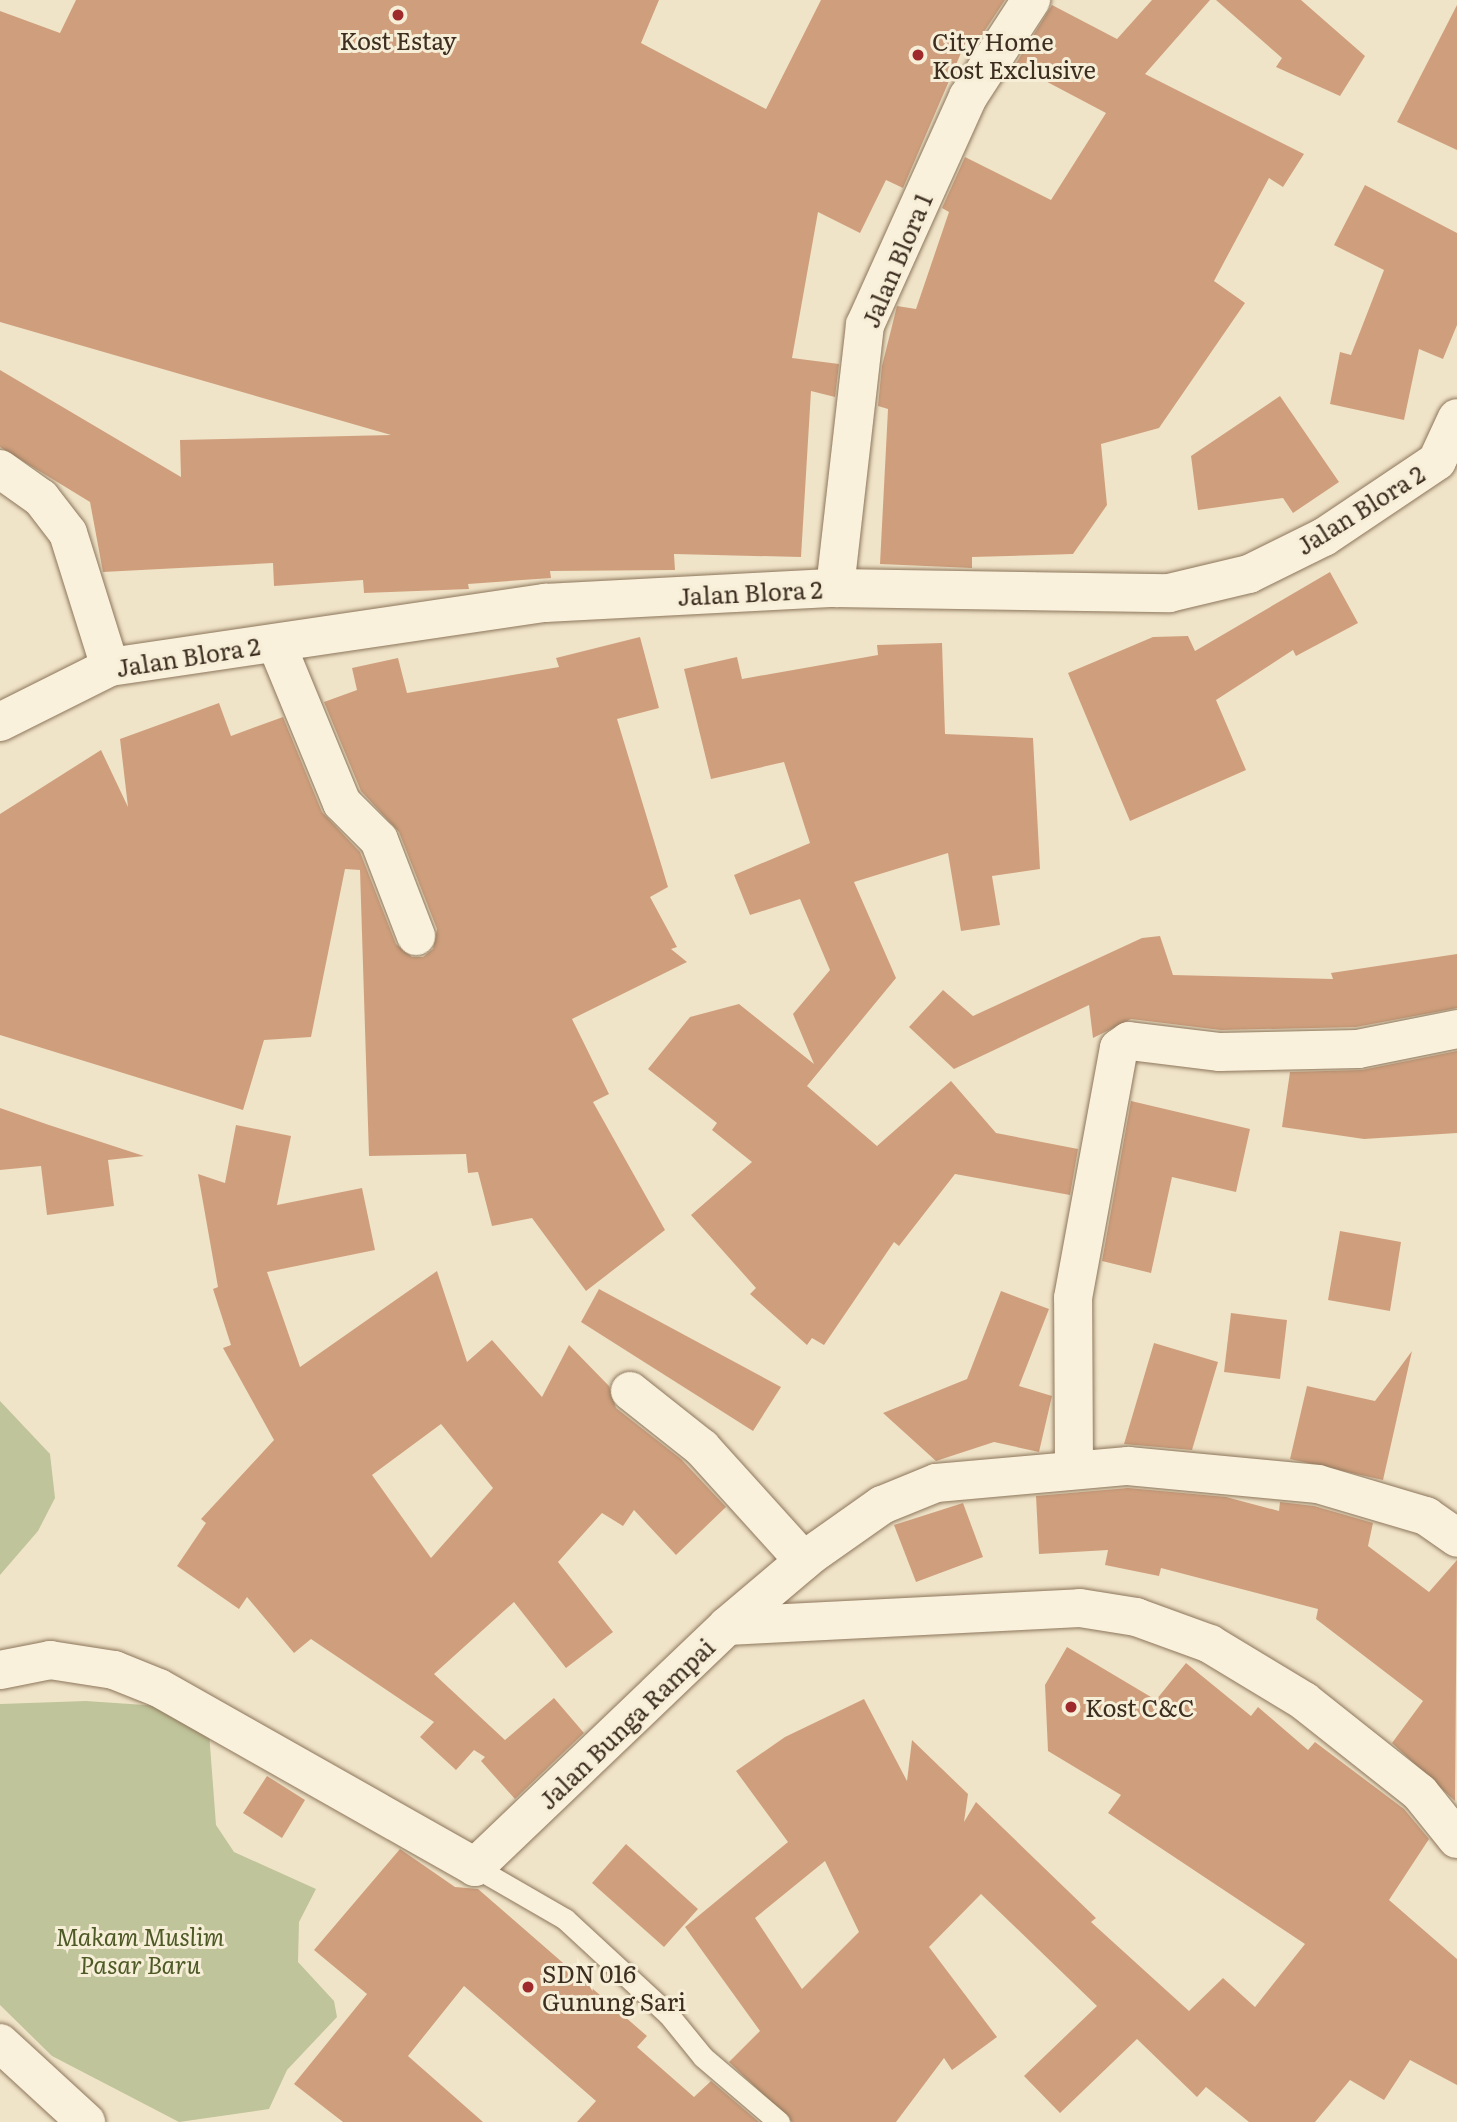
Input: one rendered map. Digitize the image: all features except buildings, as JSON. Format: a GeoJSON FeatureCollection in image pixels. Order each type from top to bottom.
{"type":"FeatureCollection","features":[{"type":"Feature","properties":{"kind":"street","name":"Jalan Blora 1"},"geometry":{"type":"LineString","coordinates":[[835,588],[865,325],[968,97],[1031,0]]}},
{"type":"Feature","properties":{"kind":"street","name":"Jalan Blora 2"},"geometry":{"type":"LineString","coordinates":[[0,722],[110,667],[545,603],[835,588],[1169,593],[1249,573],[1324,537],[1447,464],[1457,418]]}},
{"type":"Feature","properties":{"kind":"street"},"geometry":{"type":"LineString","coordinates":[[0,469],[41,498],[68,533],[110,667]]}},
{"type":"Feature","properties":{"kind":"street"},"geometry":{"type":"LineString","coordinates":[[276,643],[342,803],[380,840],[416,936]]}},
{"type":"Feature","properties":{"kind":"street"},"geometry":{"type":"LineString","coordinates":[[1074,1469],[1074,1288],[1114,1106],[1119,1048],[1129,1041],[1220,1052],[1358,1049],[1457,1029]]}},
{"type":"Feature","properties":{"kind":"street"},"geometry":{"type":"LineString","coordinates":[[630,1391],[702,1448],[804,1561]]}},
{"type":"Feature","properties":{"kind":"street"},"geometry":{"type":"LineString","coordinates":[[727,1626],[804,1561],[882,1505],[936,1483],[1128,1466],[1318,1484],[1426,1516],[1457,1538]]}},
{"type":"Feature","properties":{"kind":"street","name":"Jalan Bunga Rampai"},"geometry":{"type":"LineString","coordinates":[[475,1867],[727,1626],[1080,1608],[1136,1617],[1210,1644],[1304,1701],[1420,1793],[1457,1839]]}},
{"type":"Feature","properties":{"kind":"street"},"geometry":{"type":"LineString","coordinates":[[0,1670],[50,1660],[114,1670],[159,1688],[475,1867]]}},
{"type":"Feature","properties":{"kind":"street"},"geometry":{"type":"LineString","coordinates":[[0,2043],[86,2122]]}},
{"type":"Feature","properties":{"kind":"lane"},"geometry":{"type":"LineString","coordinates":[[475,1867],[565,1919],[668,2014],[703,2057],[779,2122]]}},
{"type":"Feature","properties":{"kind":"green space"},"geometry":{"type":"Polygon","coordinates":[[[0,1401],[50,1454],[55,1498],[38,1531],[0,1575],[0,1401]]]}},
{"type":"Feature","properties":{"kind":"green space","name":"Makam Muslim Pasar Baru"},"geometry":{"type":"Polygon","coordinates":[[[86,1701],[174,1707],[208,1719],[216,1825],[234,1852],[316,1889],[299,1922],[298,1962],[334,2001],[337,2017],[287,2070],[269,2109],[179,2122],[52,2056],[0,2005],[0,1704],[86,1701]]]}},
{"type":"Feature","properties":{"kind":"place","name":"Kost Estay"},"geometry":{"type":"Point","coordinates":[398,15]}},
{"type":"Feature","properties":{"kind":"place","name":"City Home Kost Exclusive"},"geometry":{"type":"Point","coordinates":[918,55]}},
{"type":"Feature","properties":{"kind":"place","name":"Kost C&C"},"geometry":{"type":"Point","coordinates":[1071,1707]}},
{"type":"Feature","properties":{"kind":"place","name":"SDN 016 Gunung Sari"},"geometry":{"type":"Point","coordinates":[528,1987]}}]}
